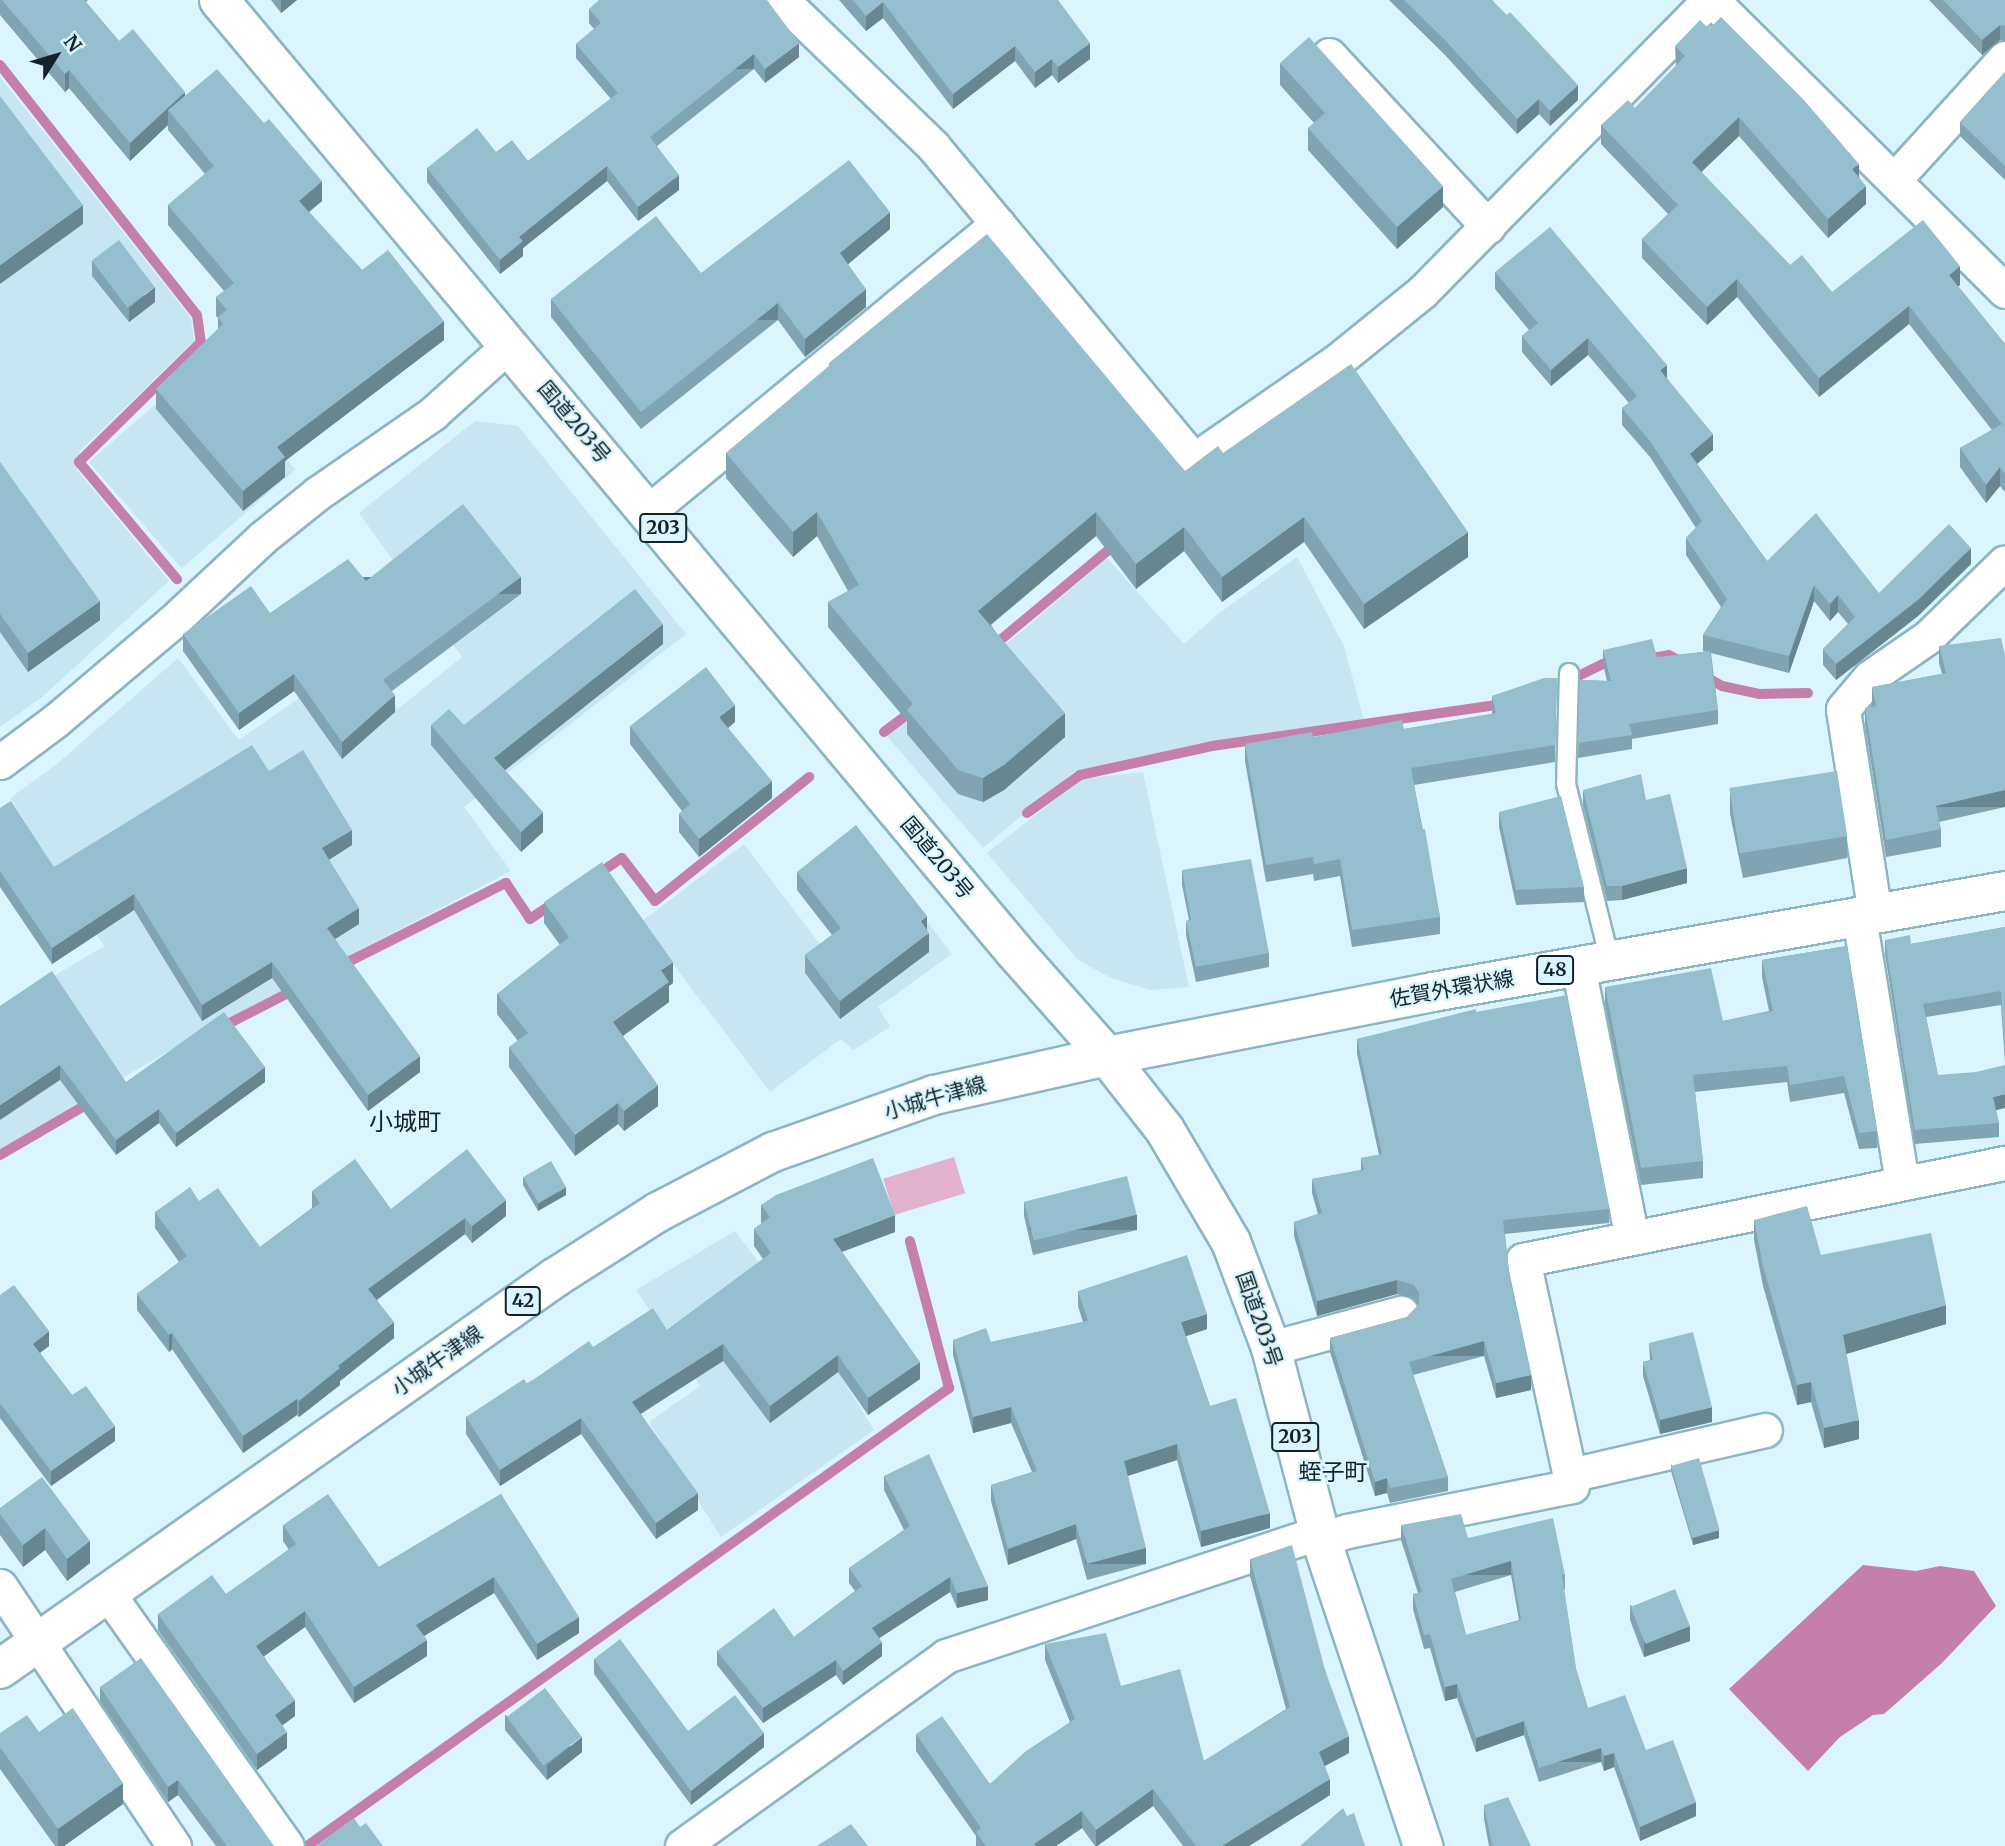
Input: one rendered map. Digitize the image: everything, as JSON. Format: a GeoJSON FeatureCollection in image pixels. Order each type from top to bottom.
{"type":"FeatureCollection","features":[{"type":"Feature","properties":{"kind":"main road","name":"国道203号"},"geometry":{"type":"LineString","coordinates":[[219,0],[649,510],[1007,942],[1107,1056],[1165,1130],[1231,1242],[1271,1348],[1320,1536],[1423,1846]]}},
{"type":"Feature","properties":{"kind":"main road","name":"佐賀外環状線"},"geometry":{"type":"LineString","coordinates":[[1107,1056],[1594,963],[2005,891]]}},
{"type":"Feature","properties":{"kind":"main road","name":"小城牛津線"},"geometry":{"type":"LineString","coordinates":[[0,1669],[546,1284],[658,1212],[773,1152],[934,1095],[1107,1056]]}},
{"type":"Feature","properties":{"kind":"street"},"geometry":{"type":"LineString","coordinates":[[782,0],[933,146],[1194,460],[1338,360],[1422,292],[1710,0],[2005,291]]}},
{"type":"Feature","properties":{"kind":"street"},"geometry":{"type":"LineString","coordinates":[[1329,55],[1488,228]]}},
{"type":"Feature","properties":{"kind":"street"},"geometry":{"type":"LineString","coordinates":[[1894,180],[2005,58]]}},
{"type":"Feature","properties":{"kind":"street"},"geometry":{"type":"LineString","coordinates":[[649,510],[998,223]]}},
{"type":"Feature","properties":{"kind":"street"},"geometry":{"type":"LineString","coordinates":[[0,762],[55,722],[171,623],[262,538],[318,493],[432,414],[509,345]]}},
{"type":"Feature","properties":{"kind":"street"},"geometry":{"type":"LineString","coordinates":[[1902,1183],[1843,709],[1870,677],[1928,637],[2005,562]]}},
{"type":"Feature","properties":{"kind":"street"},"geometry":{"type":"LineString","coordinates":[[1594,963],[1632,1238]]}},
{"type":"Feature","properties":{"kind":"street"},"geometry":{"type":"LineString","coordinates":[[682,1846],[946,1656],[1320,1536],[1572,1486],[1523,1260],[2005,1163]]}},
{"type":"Feature","properties":{"kind":"street"},"geometry":{"type":"LineString","coordinates":[[1271,1348],[1401,1313]]}},
{"type":"Feature","properties":{"kind":"street"},"geometry":{"type":"LineString","coordinates":[[1570,1475],[1765,1430]]}},
{"type":"Feature","properties":{"kind":"street"},"geometry":{"type":"LineString","coordinates":[[0,1586],[174,1846]]}},
{"type":"Feature","properties":{"kind":"street"},"geometry":{"type":"LineString","coordinates":[[107,1592],[286,1844]]}},
{"type":"Feature","properties":{"kind":"lane"},"geometry":{"type":"LineString","coordinates":[[1569,673],[1566,784],[1594,963]]}},
{"type":"Feature","properties":{"kind":"shaded area"},"geometry":{"type":"Polygon","coordinates":[[[0,77],[191,318],[194,341],[80,451],[77,470],[169,581],[41,698],[0,727],[0,77]]]}},
{"type":"Feature","properties":{"kind":"shaded area"},"geometry":{"type":"Polygon","coordinates":[[[203,363],[296,469],[182,568],[89,462],[203,363]]]}},
{"type":"Feature","properties":{"kind":"shaded area"},"geometry":{"type":"Polygon","coordinates":[[[475,421],[518,426],[686,634],[464,807],[511,871],[172,1049],[0,1150],[0,1008],[104,946],[10,798],[57,764],[178,658],[239,740],[312,689],[337,634],[398,709],[462,657],[359,513],[475,421]]]}},
{"type":"Feature","properties":{"kind":"shaded area"},"geometry":{"type":"Polygon","coordinates":[[[1297,557],[1344,646],[1364,721],[1210,742],[1075,771],[983,848],[887,736],[1023,630],[1107,558],[1184,644],[1218,614],[1297,557]]]}},
{"type":"Feature","properties":{"kind":"shaded area"},"geometry":{"type":"Polygon","coordinates":[[[1143,772],[1189,987],[1150,990],[1111,978],[1078,960],[987,853],[1081,779],[1143,772]]]}},
{"type":"Feature","properties":{"kind":"shaded area"},"geometry":{"type":"Polygon","coordinates":[[[744,844],[826,952],[905,893],[952,954],[878,1007],[890,1027],[853,1050],[841,1039],[770,1092],[641,922],[744,844]]]}},
{"type":"Feature","properties":{"kind":"shaded area"},"geometry":{"type":"Polygon","coordinates":[[[954,1157],[965,1193],[894,1215],[883,1179],[954,1157]]]}},
{"type":"Feature","properties":{"kind":"shaded area"},"geometry":{"type":"Polygon","coordinates":[[[735,1231],[823,1347],[874,1430],[721,1537],[649,1422],[700,1386],[636,1290],[735,1231]]]}},
{"type":"Feature","properties":{"kind":"shaded area"},"geometry":{"type":"Polygon","coordinates":[[[1863,1565],[1916,1571],[1940,1566],[1974,1571],[1996,1606],[1942,1663],[1884,1714],[1873,1715],[1840,1737],[1808,1771],[1729,1689],[1863,1565]]]}},
{"type":"Feature","properties":{"kind":"building"},"geometry":{"type":"Polygon","coordinates":[[[2,0],[84,0],[119,41],[133,29],[185,92],[130,143],[69,70],[65,74],[2,0]]]}},
{"type":"Feature","properties":{"kind":"building"},"geometry":{"type":"Polygon","coordinates":[[[599,0],[767,0],[799,43],[765,69],[754,54],[650,137],[679,175],[638,207],[607,166],[519,237],[523,241],[500,260],[427,168],[477,128],[496,152],[512,140],[528,161],[618,93],[576,44],[601,23],[589,9],[599,0]]]}},
{"type":"Feature","properties":{"kind":"building"},"geometry":{"type":"Polygon","coordinates":[[[853,0],[1058,0],[1090,43],[1058,67],[1052,59],[1035,72],[1015,46],[953,94],[883,2],[866,16],[853,0]]]}},
{"type":"Feature","properties":{"kind":"building"},"geometry":{"type":"Polygon","coordinates":[[[1404,0],[1492,0],[1507,15],[1510,12],[1578,85],[1550,111],[1539,99],[1517,119],[1445,40],[1404,0]]]}},
{"type":"Feature","properties":{"kind":"building"},"geometry":{"type":"Polygon","coordinates":[[[1943,0],[2005,0],[2005,26],[2000,25],[1982,40],[1943,0]]]}},
{"type":"Feature","properties":{"kind":"building"},"geometry":{"type":"Polygon","coordinates":[[[1721,17],[1803,99],[1859,164],[1852,169],[1866,186],[1828,219],[1739,117],[1692,162],[1790,265],[1802,255],[1832,292],[1923,220],[1960,266],[1949,275],[2005,344],[2005,474],[2000,467],[1986,485],[1960,448],[2002,424],[1909,306],[1819,378],[1737,279],[1707,307],[1642,239],[1678,205],[1601,125],[1628,100],[1635,108],[1685,56],[1675,46],[1700,20],[1709,29],[1721,17]]]}},
{"type":"Feature","properties":{"kind":"building"},"geometry":{"type":"Polygon","coordinates":[[[1309,37],[1443,186],[1397,227],[1308,128],[1325,113],[1280,63],[1309,37]]]}},
{"type":"Feature","properties":{"kind":"building"},"geometry":{"type":"Polygon","coordinates":[[[217,69],[264,123],[269,119],[322,181],[299,201],[362,270],[388,250],[444,321],[277,447],[285,457],[243,491],[156,389],[223,324],[218,317],[227,310],[216,297],[234,283],[168,205],[214,166],[168,110],[217,69]]]}},
{"type":"Feature","properties":{"kind":"building"},"geometry":{"type":"Polygon","coordinates":[[[2005,72],[2005,166],[1960,122],[2005,72]]]}},
{"type":"Feature","properties":{"kind":"building"},"geometry":{"type":"Polygon","coordinates":[[[0,96],[83,205],[0,265],[0,96]]]}},
{"type":"Feature","properties":{"kind":"building"},"geometry":{"type":"Polygon","coordinates":[[[849,160],[890,212],[840,253],[866,289],[805,339],[778,303],[641,412],[551,299],[656,216],[701,273],[849,160]]]}},
{"type":"Feature","properties":{"kind":"building"},"geometry":{"type":"Polygon","coordinates":[[[1550,227],[1667,365],[1660,370],[1713,434],[1690,454],[1767,561],[1816,513],[1879,593],[1949,524],[1971,548],[1918,600],[1836,664],[1823,649],[1855,617],[1838,595],[1830,604],[1814,585],[1789,656],[1703,635],[1727,599],[1686,538],[1702,521],[1650,441],[1622,408],[1637,396],[1588,338],[1551,370],[1522,336],[1538,323],[1495,272],[1550,227]]]}},
{"type":"Feature","properties":{"kind":"building"},"geometry":{"type":"Polygon","coordinates":[[[987,234],[1185,471],[1218,446],[1223,453],[1351,364],[1468,532],[1364,604],[1304,517],[1222,577],[1184,527],[1136,564],[1096,512],[978,611],[1065,713],[1004,765],[983,778],[958,770],[907,710],[913,704],[828,602],[859,585],[817,512],[793,532],[726,453],[830,365],[829,363],[987,234]]]}},
{"type":"Feature","properties":{"kind":"building"},"geometry":{"type":"Polygon","coordinates":[[[119,240],[155,287],[127,308],[92,260],[119,240]]]}},
{"type":"Feature","properties":{"kind":"building"},"geometry":{"type":"Polygon","coordinates":[[[0,462],[100,601],[28,653],[0,614],[0,462]]]}},
{"type":"Feature","properties":{"kind":"building"},"geometry":{"type":"Polygon","coordinates":[[[463,504],[521,577],[383,680],[395,695],[342,742],[294,674],[239,713],[183,634],[251,586],[270,613],[348,559],[366,581],[463,504]]]}},
{"type":"Feature","properties":{"kind":"building"},"geometry":{"type":"Polygon","coordinates":[[[635,589],[663,624],[494,758],[543,812],[521,832],[431,725],[449,709],[464,725],[635,589]]]}},
{"type":"Feature","properties":{"kind":"building"},"geometry":{"type":"Polygon","coordinates":[[[2001,638],[2005,655],[2005,790],[1936,806],[1941,829],[1886,840],[1865,708],[1876,706],[1872,687],[1946,673],[1939,646],[2001,638]]]}},
{"type":"Feature","properties":{"kind":"building"},"geometry":{"type":"Polygon","coordinates":[[[1652,639],[1657,657],[1710,651],[1718,710],[1629,724],[1632,735],[1578,743],[1580,680],[1611,681],[1603,650],[1652,639]]]}},
{"type":"Feature","properties":{"kind":"building"},"geometry":{"type":"Polygon","coordinates":[[[706,667],[735,705],[719,717],[772,781],[699,839],[679,814],[690,804],[630,726],[706,667]]]}},
{"type":"Feature","properties":{"kind":"building"},"geometry":{"type":"Polygon","coordinates":[[[1544,678],[1557,678],[1555,745],[1411,768],[1440,917],[1352,930],[1340,859],[1314,864],[1313,857],[1266,865],[1245,744],[1312,732],[1313,737],[1402,720],[1404,729],[1496,713],[1492,696],[1544,678]]]}},
{"type":"Feature","properties":{"kind":"building"},"geometry":{"type":"Polygon","coordinates":[[[252,745],[269,771],[303,750],[352,830],[322,848],[359,908],[327,928],[420,1056],[368,1095],[272,962],[202,1005],[134,894],[52,948],[0,871],[0,808],[11,801],[54,867],[252,745]]]}},
{"type":"Feature","properties":{"kind":"building"},"geometry":{"type":"Polygon","coordinates":[[[1837,771],[1847,836],[1740,853],[1729,788],[1837,771]]]}},
{"type":"Feature","properties":{"kind":"building"},"geometry":{"type":"Polygon","coordinates":[[[1641,774],[1646,800],[1670,794],[1687,868],[1622,886],[1607,886],[1583,790],[1641,774]]]}},
{"type":"Feature","properties":{"kind":"building"},"geometry":{"type":"Polygon","coordinates":[[[1561,796],[1584,887],[1516,890],[1499,812],[1561,796]]]}},
{"type":"Feature","properties":{"kind":"building"},"geometry":{"type":"Polygon","coordinates":[[[856,825],[927,916],[921,921],[929,933],[840,1001],[805,955],[841,928],[797,872],[856,825]]]}},
{"type":"Feature","properties":{"kind":"building"},"geometry":{"type":"Polygon","coordinates":[[[1251,859],[1269,953],[1196,967],[1186,921],[1191,920],[1182,870],[1251,859]]]}},
{"type":"Feature","properties":{"kind":"building"},"geometry":{"type":"Polygon","coordinates":[[[602,862],[673,962],[661,970],[669,982],[613,1022],[658,1085],[624,1111],[618,1103],[575,1135],[509,1047],[528,1033],[497,994],[569,937],[544,902],[602,862]]]}},
{"type":"Feature","properties":{"kind":"building"},"geometry":{"type":"Polygon","coordinates":[[[2005,927],[2005,1049],[2001,991],[1923,1004],[1938,1075],[1976,1072],[2005,1065],[2005,1094],[1993,1097],[1999,1123],[1915,1130],[1885,940],[1910,935],[1911,944],[2005,927]]]}},
{"type":"Feature","properties":{"kind":"building"},"geometry":{"type":"Polygon","coordinates":[[[1847,946],[1877,1131],[1859,1133],[1844,1076],[1790,1085],[1787,1066],[1693,1075],[1703,1161],[1641,1168],[1605,987],[1711,968],[1723,1021],[1773,1011],[1762,960],[1847,946]]]}},
{"type":"Feature","properties":{"kind":"building"},"geometry":{"type":"Polygon","coordinates":[[[52,971],[126,1082],[224,1012],[265,1067],[176,1133],[159,1109],[116,1140],[60,1065],[0,1105],[0,1006],[52,971]]]}},
{"type":"Feature","properties":{"kind":"building"},"geometry":{"type":"Polygon","coordinates":[[[1567,995],[1609,1209],[1503,1220],[1510,1281],[1531,1375],[1496,1383],[1484,1341],[1409,1362],[1448,1477],[1390,1488],[1387,1478],[1375,1482],[1330,1338],[1407,1317],[1419,1304],[1419,1293],[1414,1285],[1397,1280],[1317,1301],[1294,1222],[1322,1213],[1312,1179],[1364,1170],[1361,1158],[1382,1154],[1357,1039],[1476,1009],[1476,1012],[1567,995]]]}},
{"type":"Feature","properties":{"kind":"building"},"geometry":{"type":"Polygon","coordinates":[[[467,1149],[506,1200],[472,1226],[465,1218],[368,1289],[394,1322],[299,1401],[297,1399],[243,1436],[172,1333],[169,1335],[137,1294],[187,1256],[155,1212],[190,1187],[199,1201],[218,1188],[260,1247],[320,1203],[312,1191],[355,1159],[391,1209],[467,1149]]]}},
{"type":"Feature","properties":{"kind":"building"},"geometry":{"type":"Polygon","coordinates":[[[873,1158],[895,1215],[833,1239],[920,1362],[868,1398],[838,1355],[770,1406],[723,1344],[632,1402],[698,1493],[656,1523],[581,1418],[500,1470],[466,1417],[524,1379],[527,1384],[589,1341],[593,1347],[653,1308],[667,1330],[771,1253],[754,1229],[770,1217],[761,1205],[776,1195],[873,1158]]]}},
{"type":"Feature","properties":{"kind":"building"},"geometry":{"type":"Polygon","coordinates":[[[551,1161],[566,1187],[538,1203],[523,1177],[551,1161]]]}},
{"type":"Feature","properties":{"kind":"building"},"geometry":{"type":"Polygon","coordinates":[[[1127,1176],[1137,1215],[1034,1240],[1024,1202],[1127,1176]]]}},
{"type":"Feature","properties":{"kind":"building"},"geometry":{"type":"Polygon","coordinates":[[[1807,1206],[1821,1255],[1931,1233],[1946,1305],[1843,1335],[1859,1420],[1824,1428],[1811,1382],[1797,1385],[1763,1266],[1754,1220],[1807,1206]]]}},
{"type":"Feature","properties":{"kind":"building"},"geometry":{"type":"Polygon","coordinates":[[[1187,1255],[1207,1314],[1181,1322],[1210,1406],[1236,1398],[1270,1513],[1201,1531],[1177,1444],[1124,1461],[1146,1548],[1087,1564],[1076,1524],[1008,1549],[991,1485],[1037,1471],[1011,1407],[973,1417],[953,1340],[986,1328],[991,1342],[1088,1321],[1078,1291],[1187,1255]]]}},
{"type":"Feature","properties":{"kind":"building"},"geometry":{"type":"Polygon","coordinates":[[[14,1285],[49,1331],[33,1344],[72,1395],[86,1386],[115,1426],[51,1471],[0,1403],[0,1295],[14,1285]]]}},
{"type":"Feature","properties":{"kind":"building"},"geometry":{"type":"Polygon","coordinates":[[[1693,1332],[1712,1407],[1660,1420],[1643,1362],[1653,1360],[1649,1343],[1693,1332]]]}},
{"type":"Feature","properties":{"kind":"building"},"geometry":{"type":"Polygon","coordinates":[[[929,1454],[988,1586],[957,1593],[950,1577],[872,1628],[882,1642],[843,1671],[836,1660],[763,1708],[717,1651],[774,1608],[794,1637],[862,1586],[849,1568],[910,1526],[884,1476],[929,1454]]]}},
{"type":"Feature","properties":{"kind":"building"},"geometry":{"type":"Polygon","coordinates":[[[1699,1458],[1720,1530],[1692,1538],[1671,1466],[1699,1458]]]}},
{"type":"Feature","properties":{"kind":"building"},"geometry":{"type":"Polygon","coordinates":[[[42,1477],[90,1541],[67,1559],[45,1528],[23,1545],[0,1514],[0,1508],[42,1477]]]}},
{"type":"Feature","properties":{"kind":"building"},"geometry":{"type":"Polygon","coordinates":[[[328,1494],[379,1567],[501,1494],[579,1617],[537,1644],[494,1577],[416,1625],[427,1640],[354,1687],[305,1611],[256,1646],[295,1700],[275,1715],[287,1732],[257,1754],[158,1614],[212,1575],[226,1594],[296,1544],[283,1525],[328,1494]]]}},
{"type":"Feature","properties":{"kind":"building"},"geometry":{"type":"Polygon","coordinates":[[[1461,1514],[1468,1538],[1553,1518],[1565,1575],[1562,1575],[1576,1669],[1588,1708],[1625,1695],[1646,1750],[1673,1740],[1696,1802],[1640,1827],[1614,1753],[1604,1756],[1601,1748],[1539,1768],[1524,1721],[1476,1738],[1457,1684],[1445,1687],[1430,1634],[1424,1635],[1413,1594],[1422,1592],[1401,1525],[1461,1514]],[[1511,1561],[1451,1579],[1466,1635],[1521,1620],[1511,1561]]]}},
{"type":"Feature","properties":{"kind":"building"},"geometry":{"type":"Polygon","coordinates":[[[1292,1545],[1325,1670],[1349,1736],[1319,1752],[1330,1779],[1222,1846],[1196,1846],[1153,1789],[1096,1830],[1082,1811],[1034,1844],[1036,1846],[986,1846],[976,1832],[981,1828],[916,1734],[942,1716],[990,1784],[1026,1751],[1075,1719],[1045,1644],[1106,1633],[1121,1686],[1180,1669],[1204,1761],[1290,1707],[1250,1559],[1292,1545]]]}},
{"type":"Feature","properties":{"kind":"building"},"geometry":{"type":"Polygon","coordinates":[[[1675,1589],[1690,1626],[1645,1644],[1630,1607],[1675,1589]]]}},
{"type":"Feature","properties":{"kind":"building"},"geometry":{"type":"Polygon","coordinates":[[[620,1639],[688,1731],[735,1695],[764,1733],[691,1791],[594,1659],[620,1639]]]}},
{"type":"Feature","properties":{"kind":"building"},"geometry":{"type":"Polygon","coordinates":[[[141,1658],[274,1846],[227,1846],[178,1780],[168,1787],[100,1687],[141,1658]]]}},
{"type":"Feature","properties":{"kind":"building"},"geometry":{"type":"Polygon","coordinates":[[[545,1688],[582,1737],[543,1766],[507,1717],[545,1688]]]}},
{"type":"Feature","properties":{"kind":"building"},"geometry":{"type":"Polygon","coordinates":[[[73,1708],[123,1783],[58,1829],[0,1747],[0,1733],[27,1715],[39,1732],[73,1708]]]}},
{"type":"Feature","properties":{"kind":"building"},"geometry":{"type":"Polygon","coordinates":[[[1508,1797],[1531,1846],[1492,1846],[1484,1805],[1508,1797]]]}},
{"type":"Feature","properties":{"kind":"building"},"geometry":{"type":"Polygon","coordinates":[[[1343,1808],[1347,1816],[1354,1813],[1365,1846],[1300,1846],[1343,1808]]]}},
{"type":"Feature","properties":{"kind":"building"},"geometry":{"type":"Polygon","coordinates":[[[354,1818],[360,1827],[366,1823],[383,1846],[316,1846],[354,1818]]]}},
{"type":"Feature","properties":{"kind":"building"},"geometry":{"type":"Polygon","coordinates":[[[851,1824],[868,1846],[817,1846],[851,1824]]]}},
{"type":"Feature","properties":{"kind":"waterway"},"geometry":{"type":"LineString","coordinates":[[0,65],[197,315],[201,342],[79,462],[177,579]]}},
{"type":"Feature","properties":{"kind":"waterway"},"geometry":{"type":"LineString","coordinates":[[992,647],[1117,543]]}},
{"type":"Feature","properties":{"kind":"waterway"},"geometry":{"type":"LineString","coordinates":[[1645,659],[1669,655],[1680,661]]}},
{"type":"Feature","properties":{"kind":"waterway"},"geometry":{"type":"LineString","coordinates":[[1566,682],[1603,664],[1615,663]]}},
{"type":"Feature","properties":{"kind":"waterway"},"geometry":{"type":"LineString","coordinates":[[1703,675],[1722,686],[1760,694],[1808,693]]}},
{"type":"Feature","properties":{"kind":"waterway"},"geometry":{"type":"LineString","coordinates":[[1027,813],[1080,775],[1212,746],[1505,704]]}},
{"type":"Feature","properties":{"kind":"waterway"},"geometry":{"type":"LineString","coordinates":[[884,732],[914,709]]}},
{"type":"Feature","properties":{"kind":"waterway"},"geometry":{"type":"LineString","coordinates":[[595,876],[622,858],[655,901],[809,777]]}},
{"type":"Feature","properties":{"kind":"waterway"},"geometry":{"type":"LineString","coordinates":[[338,967],[506,883],[530,919],[555,902]]}},
{"type":"Feature","properties":{"kind":"waterway"},"geometry":{"type":"LineString","coordinates":[[220,1028],[296,989]]}},
{"type":"Feature","properties":{"kind":"waterway"},"geometry":{"type":"LineString","coordinates":[[0,1155],[91,1102]]}},
{"type":"Feature","properties":{"kind":"waterway"},"geometry":{"type":"LineString","coordinates":[[307,1846],[949,1388],[910,1241]]}},
{"type":"Feature","properties":{"kind":"district","name":"小城町"},"geometry":{"type":"Point","coordinates":[405,1122]}},
{"type":"Feature","properties":{"kind":"district","name":"蛭子町"},"geometry":{"type":"Point","coordinates":[1333,1472]}}]}
